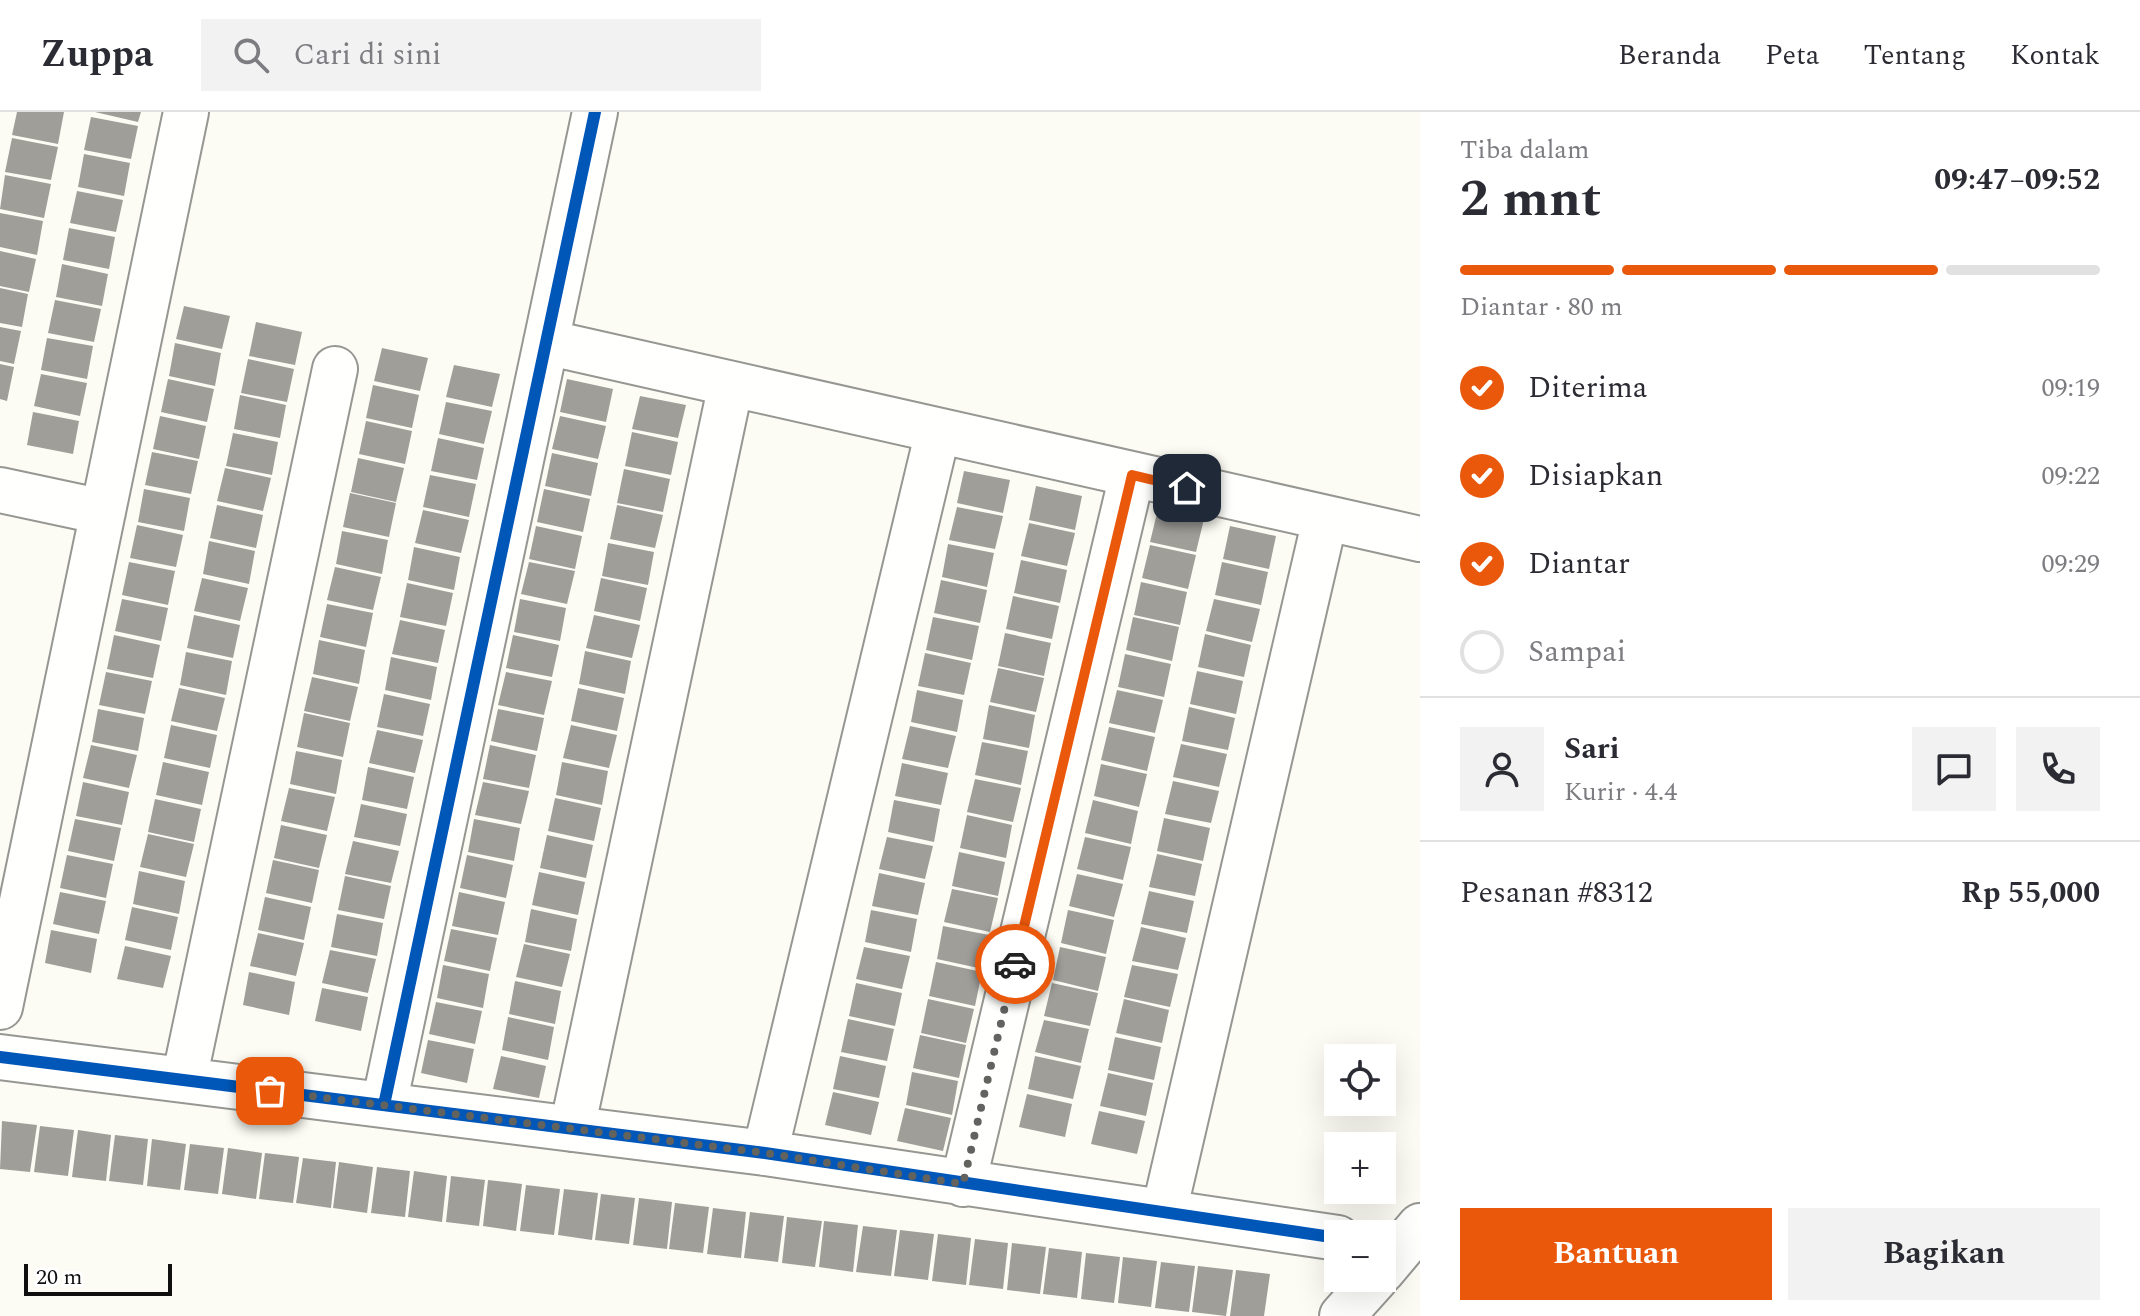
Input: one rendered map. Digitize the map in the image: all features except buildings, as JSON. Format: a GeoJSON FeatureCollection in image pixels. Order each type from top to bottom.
{"type":"FeatureCollection","features":[{"type":"Feature","properties":{"kind":"street"},"geometry":{"type":"LineString","coordinates":[[0,1007],[186,112]]}},
{"type":"Feature","properties":{"kind":"street"},"geometry":{"type":"LineString","coordinates":[[384,1105],[595,112]]}},
{"type":"Feature","properties":{"kind":"street"},"geometry":{"type":"LineString","coordinates":[[546,342],[1420,539]]}},
{"type":"Feature","properties":{"kind":"street"},"geometry":{"type":"LineString","coordinates":[[184,1080],[335,369]]}},
{"type":"Feature","properties":{"kind":"street"},"geometry":{"type":"LineString","coordinates":[[572,1129],[731,384]]}},
{"type":"Feature","properties":{"kind":"street"},"geometry":{"type":"LineString","coordinates":[[765,1153],[938,431]]}},
{"type":"Feature","properties":{"kind":"street"},"geometry":{"type":"LineString","coordinates":[[963,1184],[1132,475]]}},
{"type":"Feature","properties":{"kind":"street"},"geometry":{"type":"LineString","coordinates":[[0,490],[103,512]]}},
{"type":"Feature","properties":{"kind":"street"},"geometry":{"type":"LineString","coordinates":[[1164,1212],[1325,519]]}},
{"type":"Feature","properties":{"kind":"street"},"geometry":{"type":"LineString","coordinates":[[0,1057],[765,1153],[1324,1236]]}},
{"type":"Feature","properties":{"kind":"street"},"geometry":{"type":"LineString","coordinates":[[1342,1316],[1399,1248]]}},
{"type":"Feature","properties":{"kind":"cycle path"},"geometry":{"type":"LineString","coordinates":[[384,1105],[595,112]]}},
{"type":"Feature","properties":{"kind":"cycle path"},"geometry":{"type":"LineString","coordinates":[[0,1057],[765,1153],[1324,1236]]}},
{"type":"Feature","properties":{"kind":"way so far"},"geometry":{"type":"LineString","coordinates":[[270,1091],[765,1153],[963,1184],[1015,964]]}},
{"type":"Feature","properties":{"kind":"route"},"geometry":{"type":"LineString","coordinates":[[1015,964],[1132,475],[1187,488]]}}]}
